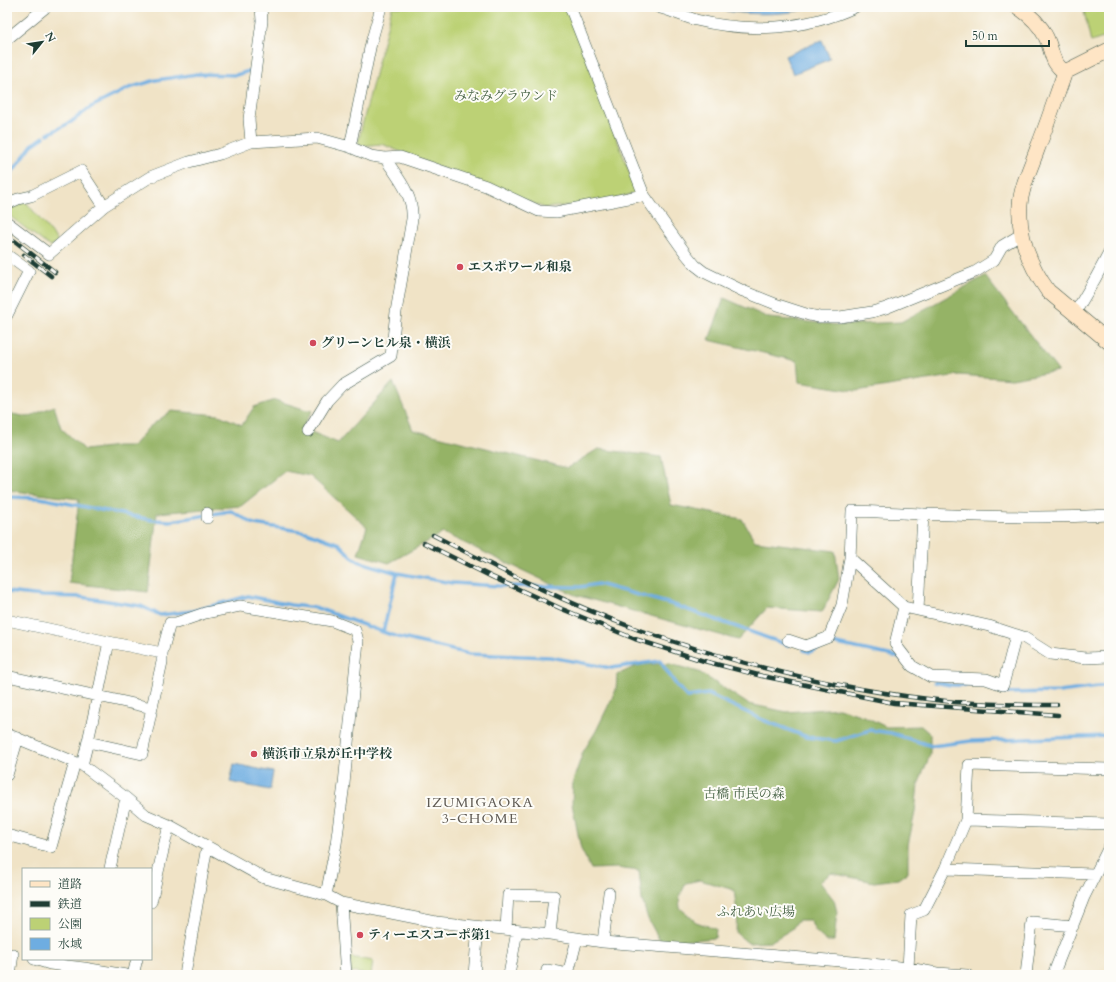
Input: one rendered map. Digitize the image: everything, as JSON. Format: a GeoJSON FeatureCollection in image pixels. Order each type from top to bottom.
{"type":"FeatureCollection","features":[{"type":"Feature","properties":{"kind":"street"},"geometry":{"type":"LineString","coordinates":[[7,39],[46,7]]}},
{"type":"Feature","properties":{"kind":"street"},"geometry":{"type":"LineString","coordinates":[[251,142],[249,119],[262,21],[261,7]]}},
{"type":"Feature","properties":{"kind":"street"},"geometry":{"type":"LineString","coordinates":[[350,147],[381,7]]}},
{"type":"Feature","properties":{"kind":"street"},"geometry":{"type":"LineString","coordinates":[[570,7],[644,195],[686,254],[704,272],[743,291],[778,305],[819,317],[840,316],[872,312],[886,308],[975,272],[994,260],[1002,246],[1022,234]]}},
{"type":"Feature","properties":{"kind":"street"},"geometry":{"type":"LineString","coordinates":[[658,7],[696,20],[731,26],[767,28],[815,21],[855,7]]}},
{"type":"Feature","properties":{"kind":"street"},"geometry":{"type":"LineString","coordinates":[[1018,7],[1028,14],[1042,30],[1047,38],[1056,65],[1065,72]]}},
{"type":"Feature","properties":{"kind":"street"},"geometry":{"type":"LineString","coordinates":[[1109,50],[1065,72],[1026,180],[1020,205],[1022,234],[1030,260],[1040,280],[1048,291],[1109,342]]}},
{"type":"Feature","properties":{"kind":"street"},"geometry":{"type":"LineString","coordinates":[[7,222],[49,254],[104,206],[150,178],[189,162],[220,154],[251,142],[317,138],[350,147],[371,156],[385,158],[400,157],[486,186],[539,211],[556,212],[644,195]]}},
{"type":"Feature","properties":{"kind":"street"},"geometry":{"type":"LineString","coordinates":[[308,432],[327,401],[342,385],[391,356],[396,312],[412,219],[412,209],[408,194],[385,158]]}},
{"type":"Feature","properties":{"kind":"street"},"geometry":{"type":"LineString","coordinates":[[7,204],[18,199],[31,196],[81,171],[104,206]]}},
{"type":"Feature","properties":{"kind":"street"},"geometry":{"type":"LineString","coordinates":[[1075,313],[1109,253]]}},
{"type":"Feature","properties":{"kind":"street"},"geometry":{"type":"LineString","coordinates":[[7,254],[29,271],[7,315]]}},
{"type":"Feature","properties":{"kind":"street"},"geometry":{"type":"LineString","coordinates":[[788,640],[806,646],[829,637],[842,605],[850,558],[852,511],[923,514],[1109,516]]}},
{"type":"Feature","properties":{"kind":"street"},"geometry":{"type":"LineString","coordinates":[[918,610],[923,514]]}},
{"type":"Feature","properties":{"kind":"street"},"geometry":{"type":"LineString","coordinates":[[850,558],[904,608],[989,626],[1023,637],[1050,654],[1086,658],[1109,657]]}},
{"type":"Feature","properties":{"kind":"street"},"geometry":{"type":"LineString","coordinates":[[88,742],[142,754],[162,662],[162,653],[170,623],[176,623],[240,606],[332,621],[355,630],[358,642],[344,777],[336,844],[326,895]]}},
{"type":"Feature","properties":{"kind":"street"},"geometry":{"type":"LineString","coordinates":[[904,608],[895,644],[912,666],[931,677],[986,679],[1003,685],[1016,635]]}},
{"type":"Feature","properties":{"kind":"street"},"geometry":{"type":"LineString","coordinates":[[7,620],[162,653]]}},
{"type":"Feature","properties":{"kind":"street"},"geometry":{"type":"LineString","coordinates":[[7,835],[51,847],[79,763],[88,742],[109,642]]}},
{"type":"Feature","properties":{"kind":"street"},"geometry":{"type":"LineString","coordinates":[[7,676],[152,708]]}},
{"type":"Feature","properties":{"kind":"street"},"geometry":{"type":"LineString","coordinates":[[7,734],[79,763],[126,798],[146,816],[169,825],[264,878],[326,895],[341,903],[436,922],[550,934],[603,942],[908,968],[937,973],[967,975]]}},
{"type":"Feature","properties":{"kind":"street"},"geometry":{"type":"LineString","coordinates":[[7,775],[18,738]]}},
{"type":"Feature","properties":{"kind":"street"},"geometry":{"type":"LineString","coordinates":[[908,968],[910,915],[924,910],[945,869],[966,820],[969,765],[1109,769]]}},
{"type":"Feature","properties":{"kind":"street"},"geometry":{"type":"LineString","coordinates":[[110,868],[126,798]]}},
{"type":"Feature","properties":{"kind":"street"},"geometry":{"type":"LineString","coordinates":[[966,820],[1109,824]]}},
{"type":"Feature","properties":{"kind":"street"},"geometry":{"type":"LineString","coordinates":[[152,898],[169,825]]}},
{"type":"Feature","properties":{"kind":"street"},"geometry":{"type":"LineString","coordinates":[[185,975],[207,846]]}},
{"type":"Feature","properties":{"kind":"street"},"geometry":{"type":"LineString","coordinates":[[1053,975],[1084,897],[1109,846]]}},
{"type":"Feature","properties":{"kind":"street"},"geometry":{"type":"LineString","coordinates":[[945,869],[1094,874]]}},
{"type":"Feature","properties":{"kind":"street"},"geometry":{"type":"LineString","coordinates":[[603,942],[609,893]]}},
{"type":"Feature","properties":{"kind":"street"},"geometry":{"type":"LineString","coordinates":[[509,975],[511,930],[508,895],[554,896],[550,934]]}},
{"type":"Feature","properties":{"kind":"street"},"geometry":{"type":"LineString","coordinates":[[341,903],[346,975]]}},
{"type":"Feature","properties":{"kind":"street"},"geometry":{"type":"LineString","coordinates":[[1026,975],[1032,922],[1073,926]]}},
{"type":"Feature","properties":{"kind":"street"},"geometry":{"type":"LineString","coordinates":[[474,975],[478,927]]}},
{"type":"Feature","properties":{"kind":"street"},"geometry":{"type":"LineString","coordinates":[[546,975],[547,970],[568,974],[577,938]]}},
{"type":"Feature","properties":{"kind":"street"},"geometry":{"type":"LineString","coordinates":[[10,975],[14,954]]}},
{"type":"Feature","properties":{"kind":"street"},"geometry":{"type":"LineString","coordinates":[[37,960],[50,964],[126,975]]}},
{"type":"Feature","properties":{"kind":"street"},"geometry":{"type":"LineString","coordinates":[[133,975],[137,960]]}},
{"type":"Feature","properties":{"kind":"green space","name":"みなみグラウンド"},"geometry":{"type":"Polygon","coordinates":[[[392,7],[567,7],[637,192],[609,201],[545,208],[427,163],[382,144],[360,146],[358,142],[392,7]]]}},
{"type":"Feature","properties":{"kind":"green space"},"geometry":{"type":"Polygon","coordinates":[[[1083,7],[1109,7],[1109,36],[1091,42],[1083,7]]]}},
{"type":"Feature","properties":{"kind":"green space"},"geometry":{"type":"Polygon","coordinates":[[[26,202],[58,241],[50,247],[7,214],[7,207],[26,202]]]}},
{"type":"Feature","properties":{"kind":"green space"},"geometry":{"type":"Polygon","coordinates":[[[985,276],[1058,371],[1012,379],[959,375],[856,391],[799,382],[797,361],[709,340],[724,298],[769,318],[840,325],[901,322],[985,276]]]}},
{"type":"Feature","properties":{"kind":"green space"},"geometry":{"type":"Polygon","coordinates":[[[393,382],[413,430],[567,468],[598,449],[661,457],[671,505],[742,519],[755,541],[835,551],[839,579],[822,612],[767,608],[738,640],[575,595],[443,533],[389,563],[358,554],[367,527],[310,476],[285,471],[241,506],[157,513],[148,592],[69,583],[79,499],[7,490],[7,413],[28,417],[54,406],[61,428],[85,450],[117,446],[133,446],[148,428],[171,411],[219,415],[242,425],[254,407],[275,400],[307,410],[313,410],[302,428],[338,443],[393,382]]]}},
{"type":"Feature","properties":{"kind":"green space","name":"古橋 市民の森"},"geometry":{"type":"Polygon","coordinates":[[[644,664],[670,664],[699,672],[748,704],[787,712],[839,708],[866,717],[886,727],[921,726],[930,734],[930,755],[918,785],[915,812],[908,845],[908,872],[898,879],[874,882],[831,873],[820,882],[834,900],[837,912],[834,941],[826,941],[815,931],[810,920],[798,920],[792,929],[770,942],[748,943],[736,933],[737,912],[734,890],[700,880],[686,883],[679,898],[680,908],[696,922],[716,929],[715,938],[660,941],[648,919],[642,900],[639,871],[617,868],[591,869],[581,849],[572,804],[573,781],[583,752],[596,731],[616,690],[617,675],[644,664]]]}},
{"type":"Feature","properties":{"kind":"green space"},"geometry":{"type":"Polygon","coordinates":[[[350,957],[373,961],[371,975],[351,972],[350,957]]]}},
{"type":"Feature","properties":{"kind":"water"},"geometry":{"type":"Polygon","coordinates":[[[704,7],[815,7],[774,14],[760,14],[732,12],[704,7]]]}},
{"type":"Feature","properties":{"kind":"water"},"geometry":{"type":"Polygon","coordinates":[[[822,40],[830,59],[793,74],[785,56],[822,40]]]}},
{"type":"Feature","properties":{"kind":"water"},"geometry":{"type":"Polygon","coordinates":[[[234,764],[273,772],[270,790],[230,782],[234,764]]]}},
{"type":"Feature","properties":{"kind":"waterway"},"geometry":{"type":"LineString","coordinates":[[48,134],[71,122],[91,107],[129,88],[156,80],[197,74],[236,75],[249,71]]}},
{"type":"Feature","properties":{"kind":"waterway"},"geometry":{"type":"LineString","coordinates":[[7,179],[32,145],[44,137]]}},
{"type":"Feature","properties":{"kind":"waterway"},"geometry":{"type":"LineString","coordinates":[[7,497],[40,498],[152,520],[171,521],[231,511],[254,524],[306,532],[339,544],[352,557],[360,562],[397,573],[383,632],[469,654],[550,657],[611,668],[660,661],[677,686],[687,697],[708,694],[763,720],[807,737],[836,741],[870,730],[891,733],[932,746],[971,741],[1109,736]]}},
{"type":"Feature","properties":{"kind":"waterway"},"geometry":{"type":"LineString","coordinates":[[397,573],[452,583],[499,586],[580,587],[598,584],[671,604],[788,645]]}},
{"type":"Feature","properties":{"kind":"waterway"},"geometry":{"type":"LineString","coordinates":[[7,592],[43,596],[81,597],[141,606],[160,615],[193,611],[248,596],[291,605],[317,608],[383,632]]}},
{"type":"Feature","properties":{"kind":"waterway"},"geometry":{"type":"LineString","coordinates":[[804,650],[810,652],[832,643],[899,657],[901,659]]}},
{"type":"Feature","properties":{"kind":"waterway"},"geometry":{"type":"LineString","coordinates":[[935,682],[950,685],[984,685],[1007,693],[1059,692],[1098,687],[1109,684]]}},
{"type":"Feature","properties":{"kind":"railway"},"geometry":{"type":"LineString","coordinates":[[7,235],[55,272]]}},
{"type":"Feature","properties":{"kind":"railway"},"geometry":{"type":"LineString","coordinates":[[24,255],[51,276]]}},
{"type":"Feature","properties":{"kind":"railway"},"geometry":{"type":"LineString","coordinates":[[433,535],[534,586],[613,620],[677,643],[755,666],[835,684],[915,697],[968,703],[1057,705]]}},
{"type":"Feature","properties":{"kind":"railway"},"geometry":{"type":"LineString","coordinates":[[424,543],[492,577],[562,609],[635,639],[704,661],[762,676],[894,703],[1058,715]]}},
{"type":"Feature","properties":{"kind":"place","name":"エスポワール和泉"},"geometry":{"type":"Point","coordinates":[460,267]}},
{"type":"Feature","properties":{"kind":"place","name":"グリーンヒル泉・横浜"},"geometry":{"type":"Point","coordinates":[313,343]}},
{"type":"Feature","properties":{"kind":"place","name":"横浜市立泉が丘中学校"},"geometry":{"type":"Point","coordinates":[254,754]}},
{"type":"Feature","properties":{"kind":"place","name":"ティーエスコーポ第1"},"geometry":{"type":"Point","coordinates":[360,935]}},
{"type":"Feature","properties":{"kind":"district","name":"IZUMIGAOKA 3-CHOME"},"geometry":{"type":"Point","coordinates":[480,810]}},
{"type":"Feature","properties":{"kind":"park label","name":"ふれあい広場"},"geometry":{"type":"Point","coordinates":[756,912]}}]}
